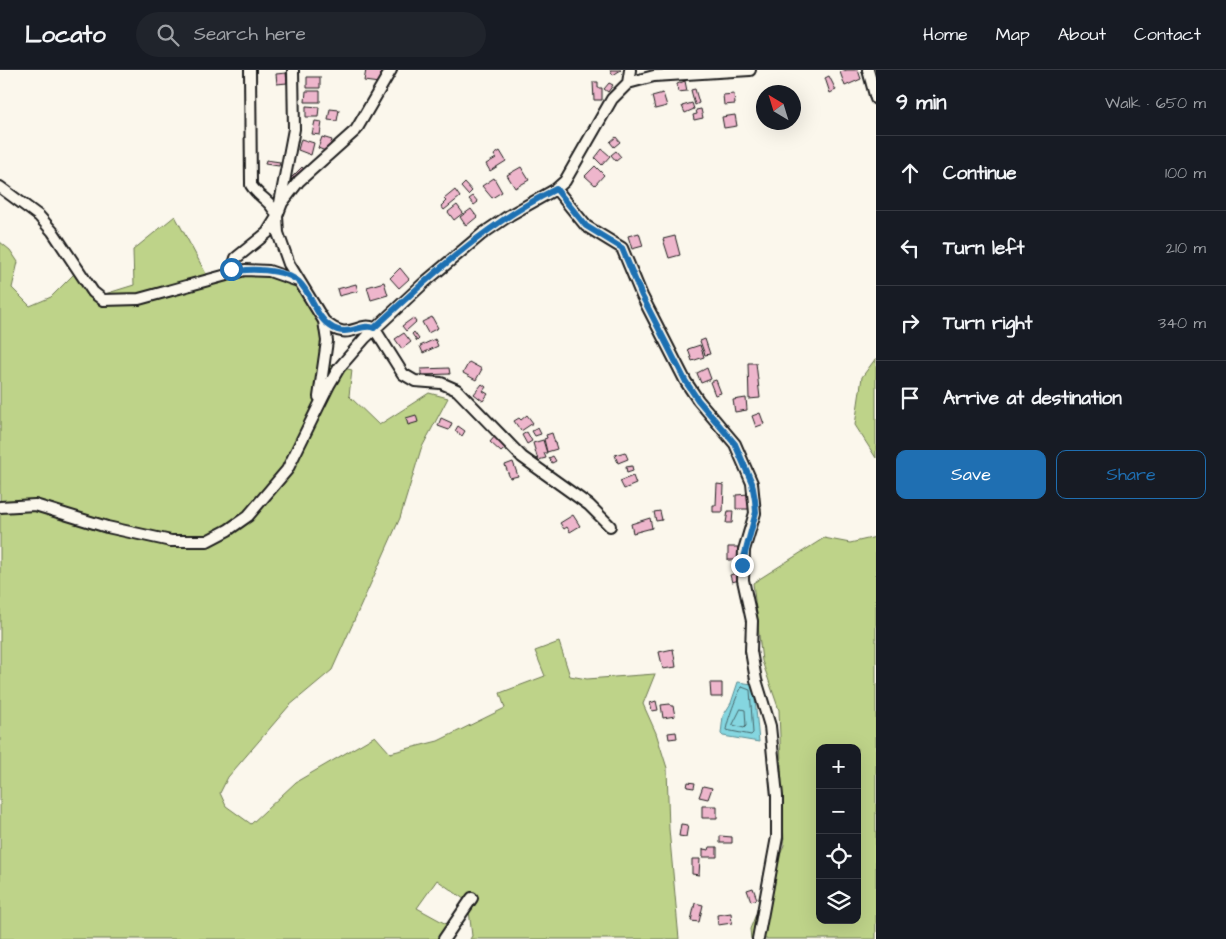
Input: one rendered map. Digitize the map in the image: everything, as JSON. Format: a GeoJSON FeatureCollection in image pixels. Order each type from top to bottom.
{"type":"FeatureCollection","features":[{"type":"Feature","properties":{"kind":"street"},"geometry":{"type":"LineString","coordinates":[[250,70],[251,185],[269,201],[277,216],[282,248],[298,281],[324,321],[327,341],[318,405]]}},
{"type":"Feature","properties":{"kind":"street"},"geometry":{"type":"LineString","coordinates":[[277,216],[294,130],[292,70]]}},
{"type":"Feature","properties":{"kind":"street"},"geometry":{"type":"LineString","coordinates":[[231,273],[236,258],[267,234],[282,203],[299,181],[356,130],[391,70]]}},
{"type":"Feature","properties":{"kind":"street"},"geometry":{"type":"LineString","coordinates":[[628,83],[630,70]]}},
{"type":"Feature","properties":{"kind":"street"},"geometry":{"type":"LineString","coordinates":[[0,508],[34,505],[154,538],[190,542],[207,541],[228,530],[248,516],[287,470],[318,405],[339,368],[374,328],[482,234],[510,215],[556,189],[570,174],[612,99],[628,83],[654,76],[750,70]]}},
{"type":"Feature","properties":{"kind":"street"},"geometry":{"type":"LineString","coordinates":[[868,70],[876,99]]}},
{"type":"Feature","properties":{"kind":"street"},"geometry":{"type":"LineString","coordinates":[[0,187],[38,216],[53,232],[93,292],[103,300],[139,300],[231,273],[256,270],[285,275],[298,281]]}},
{"type":"Feature","properties":{"kind":"street"},"geometry":{"type":"LineString","coordinates":[[556,189],[586,226],[622,248],[642,296],[686,382],[698,400],[735,444],[752,483],[756,512],[744,550],[743,580],[752,621],[751,651],[754,670],[770,726],[777,804],[777,837],[758,939]]}},
{"type":"Feature","properties":{"kind":"street"},"geometry":{"type":"LineString","coordinates":[[324,321],[344,332],[368,326],[374,328],[403,374],[415,380],[440,383],[457,390],[522,457],[589,506],[610,526]]}},
{"type":"Feature","properties":{"kind":"street"},"geometry":{"type":"LineString","coordinates":[[444,939],[472,898]]}},
{"type":"Feature","properties":{"kind":"green space"},"geometry":{"type":"Polygon","coordinates":[[[175,216],[212,285],[233,270],[286,269],[319,322],[326,364],[352,370],[349,396],[379,425],[429,393],[448,398],[421,449],[400,518],[332,670],[289,706],[228,777],[220,793],[226,806],[251,824],[296,782],[375,736],[390,753],[438,741],[505,708],[500,693],[545,676],[535,651],[559,642],[570,676],[587,679],[655,674],[643,704],[656,733],[667,768],[669,829],[679,939],[470,939],[472,936],[468,902],[437,880],[417,908],[448,925],[439,939],[0,939],[0,242],[10,250],[18,262],[12,288],[30,306],[51,297],[76,272],[92,298],[134,285],[133,250],[175,216]]]}},
{"type":"Feature","properties":{"kind":"green space"},"geometry":{"type":"Polygon","coordinates":[[[876,358],[876,458],[855,425],[862,377],[876,358]]]}},
{"type":"Feature","properties":{"kind":"green space"},"geometry":{"type":"Polygon","coordinates":[[[876,537],[876,939],[751,939],[750,929],[784,845],[779,710],[762,661],[753,583],[824,538],[850,543],[876,537]]]}},
{"type":"Feature","properties":{"kind":"water"},"geometry":{"type":"Polygon","coordinates":[[[738,682],[752,684],[754,688],[759,742],[723,736],[721,734],[723,716],[731,703],[738,682]]]}},
{"type":"Feature","properties":{"kind":"building"},"geometry":{"type":"Polygon","coordinates":[[[366,70],[381,70],[379,83],[364,81],[366,70]]]}},
{"type":"Feature","properties":{"kind":"building"},"geometry":{"type":"Polygon","coordinates":[[[610,70],[621,70],[613,75],[610,70]]]}},
{"type":"Feature","properties":{"kind":"building"},"geometry":{"type":"Polygon","coordinates":[[[858,70],[861,79],[845,86],[840,72],[858,70]]]}},
{"type":"Feature","properties":{"kind":"building"},"geometry":{"type":"Polygon","coordinates":[[[286,73],[287,83],[277,84],[276,74],[286,73]]]}},
{"type":"Feature","properties":{"kind":"building"},"geometry":{"type":"Polygon","coordinates":[[[829,76],[836,90],[830,93],[825,78],[829,76]]]}},
{"type":"Feature","properties":{"kind":"building"},"geometry":{"type":"Polygon","coordinates":[[[307,77],[320,77],[320,88],[307,88],[307,77]]]}},
{"type":"Feature","properties":{"kind":"building"},"geometry":{"type":"Polygon","coordinates":[[[685,81],[687,91],[678,92],[677,84],[685,81]]]}},
{"type":"Feature","properties":{"kind":"building"},"geometry":{"type":"Polygon","coordinates":[[[593,82],[598,82],[598,88],[602,88],[602,100],[594,100],[593,82]]]}},
{"type":"Feature","properties":{"kind":"building"},"geometry":{"type":"Polygon","coordinates":[[[609,83],[613,85],[608,92],[604,89],[609,83]]]}},
{"type":"Feature","properties":{"kind":"building"},"geometry":{"type":"Polygon","coordinates":[[[695,89],[699,103],[695,105],[691,90],[695,89]]]}},
{"type":"Feature","properties":{"kind":"building"},"geometry":{"type":"Polygon","coordinates":[[[306,91],[320,91],[320,102],[305,102],[306,91]]]}},
{"type":"Feature","properties":{"kind":"building"},"geometry":{"type":"Polygon","coordinates":[[[663,93],[667,106],[655,109],[652,96],[663,93]]]}},
{"type":"Feature","properties":{"kind":"building"},"geometry":{"type":"Polygon","coordinates":[[[734,94],[735,104],[724,105],[723,95],[734,94]]]}},
{"type":"Feature","properties":{"kind":"building"},"geometry":{"type":"Polygon","coordinates":[[[692,103],[694,109],[685,113],[682,106],[692,103]]]}},
{"type":"Feature","properties":{"kind":"building"},"geometry":{"type":"Polygon","coordinates":[[[306,106],[319,107],[318,117],[306,117],[306,106]]]}},
{"type":"Feature","properties":{"kind":"building"},"geometry":{"type":"Polygon","coordinates":[[[330,109],[339,110],[337,121],[328,120],[330,109]]]}},
{"type":"Feature","properties":{"kind":"building"},"geometry":{"type":"Polygon","coordinates":[[[701,109],[703,118],[694,120],[693,115],[697,114],[696,110],[701,109]]]}},
{"type":"Feature","properties":{"kind":"building"},"geometry":{"type":"Polygon","coordinates":[[[735,115],[737,126],[724,128],[722,117],[735,115]]]}},
{"type":"Feature","properties":{"kind":"building"},"geometry":{"type":"Polygon","coordinates":[[[315,121],[322,122],[320,135],[312,134],[315,121]]]}},
{"type":"Feature","properties":{"kind":"building"},"geometry":{"type":"Polygon","coordinates":[[[322,137],[332,140],[328,152],[318,148],[322,137]]]}},
{"type":"Feature","properties":{"kind":"building"},"geometry":{"type":"Polygon","coordinates":[[[616,137],[620,142],[614,147],[610,142],[616,137]]]}},
{"type":"Feature","properties":{"kind":"building"},"geometry":{"type":"Polygon","coordinates":[[[301,139],[314,143],[311,155],[298,150],[301,139]]]}},
{"type":"Feature","properties":{"kind":"building"},"geometry":{"type":"Polygon","coordinates":[[[602,149],[610,156],[602,165],[595,158],[602,149]]]}},
{"type":"Feature","properties":{"kind":"building"},"geometry":{"type":"Polygon","coordinates":[[[500,151],[506,161],[490,171],[486,164],[496,158],[494,155],[500,151]]]}},
{"type":"Feature","properties":{"kind":"building"},"geometry":{"type":"Polygon","coordinates":[[[616,151],[621,157],[616,161],[611,155],[616,151]]]}},
{"type":"Feature","properties":{"kind":"building"},"geometry":{"type":"Polygon","coordinates":[[[266,160],[280,162],[279,166],[265,164],[266,160]]]}},
{"type":"Feature","properties":{"kind":"building"},"geometry":{"type":"Polygon","coordinates":[[[595,166],[604,175],[595,185],[585,176],[595,166]]]}},
{"type":"Feature","properties":{"kind":"building"},"geometry":{"type":"Polygon","coordinates":[[[302,167],[306,171],[294,183],[290,179],[302,167]]]}},
{"type":"Feature","properties":{"kind":"building"},"geometry":{"type":"Polygon","coordinates":[[[521,167],[529,180],[515,188],[507,175],[521,167]]]}},
{"type":"Feature","properties":{"kind":"building"},"geometry":{"type":"Polygon","coordinates":[[[494,178],[502,192],[492,198],[482,186],[494,178]]]}},
{"type":"Feature","properties":{"kind":"building"},"geometry":{"type":"Polygon","coordinates":[[[465,183],[472,191],[468,195],[461,187],[465,183]]]}},
{"type":"Feature","properties":{"kind":"building"},"geometry":{"type":"Polygon","coordinates":[[[455,190],[460,197],[444,210],[441,206],[446,201],[444,199],[455,190]]]}},
{"type":"Feature","properties":{"kind":"building"},"geometry":{"type":"Polygon","coordinates":[[[473,196],[478,202],[474,205],[469,199],[473,196]]]}},
{"type":"Feature","properties":{"kind":"building"},"geometry":{"type":"Polygon","coordinates":[[[457,205],[463,213],[454,220],[448,212],[457,205]]]}},
{"type":"Feature","properties":{"kind":"building"},"geometry":{"type":"Polygon","coordinates":[[[471,209],[477,217],[466,226],[460,217],[471,209]]]}},
{"type":"Feature","properties":{"kind":"building"},"geometry":{"type":"Polygon","coordinates":[[[639,233],[643,246],[632,249],[628,236],[639,233]]]}},
{"type":"Feature","properties":{"kind":"building"},"geometry":{"type":"Polygon","coordinates":[[[675,236],[680,255],[669,258],[663,239],[675,236]]]}},
{"type":"Feature","properties":{"kind":"building"},"geometry":{"type":"Polygon","coordinates":[[[400,268],[409,279],[399,288],[390,278],[400,268]]]}},
{"type":"Feature","properties":{"kind":"building"},"geometry":{"type":"Polygon","coordinates":[[[384,282],[388,295],[371,300],[367,287],[384,282]]]}},
{"type":"Feature","properties":{"kind":"building"},"geometry":{"type":"Polygon","coordinates":[[[356,284],[358,291],[339,296],[337,289],[356,284]]]}},
{"type":"Feature","properties":{"kind":"building"},"geometry":{"type":"Polygon","coordinates":[[[432,317],[438,328],[428,333],[422,322],[432,317]]]}},
{"type":"Feature","properties":{"kind":"building"},"geometry":{"type":"Polygon","coordinates":[[[413,318],[416,322],[406,331],[402,326],[413,318]]]}},
{"type":"Feature","properties":{"kind":"building"},"geometry":{"type":"Polygon","coordinates":[[[414,332],[419,339],[417,341],[412,334],[414,332]]]}},
{"type":"Feature","properties":{"kind":"building"},"geometry":{"type":"Polygon","coordinates":[[[404,333],[411,342],[402,349],[395,339],[404,333]]]}},
{"type":"Feature","properties":{"kind":"building"},"geometry":{"type":"Polygon","coordinates":[[[435,339],[438,346],[423,353],[420,346],[435,339]]]}},
{"type":"Feature","properties":{"kind":"building"},"geometry":{"type":"Polygon","coordinates":[[[705,339],[710,354],[705,355],[700,341],[705,339]]]}},
{"type":"Feature","properties":{"kind":"building"},"geometry":{"type":"Polygon","coordinates":[[[700,345],[704,357],[692,361],[688,349],[700,345]]]}},
{"type":"Feature","properties":{"kind":"building"},"geometry":{"type":"Polygon","coordinates":[[[469,362],[482,369],[476,380],[463,373],[469,362]]]}},
{"type":"Feature","properties":{"kind":"building"},"geometry":{"type":"Polygon","coordinates":[[[748,363],[756,363],[760,398],[749,399],[748,363]]]}},
{"type":"Feature","properties":{"kind":"building"},"geometry":{"type":"Polygon","coordinates":[[[449,368],[450,374],[421,375],[421,369],[449,368]]]}},
{"type":"Feature","properties":{"kind":"building"},"geometry":{"type":"Polygon","coordinates":[[[707,368],[711,379],[701,383],[697,373],[707,368]]]}},
{"type":"Feature","properties":{"kind":"building"},"geometry":{"type":"Polygon","coordinates":[[[716,380],[721,393],[715,395],[710,382],[716,380]]]}},
{"type":"Feature","properties":{"kind":"building"},"geometry":{"type":"Polygon","coordinates":[[[482,384],[486,387],[483,391],[488,394],[483,401],[474,394],[482,384]]]}},
{"type":"Feature","properties":{"kind":"building"},"geometry":{"type":"Polygon","coordinates":[[[746,398],[747,410],[735,412],[733,400],[746,398]]]}},
{"type":"Feature","properties":{"kind":"building"},"geometry":{"type":"Polygon","coordinates":[[[760,413],[764,424],[756,427],[752,416],[760,413]]]}},
{"type":"Feature","properties":{"kind":"building"},"geometry":{"type":"Polygon","coordinates":[[[416,415],[418,422],[408,425],[406,418],[416,415]]]}},
{"type":"Feature","properties":{"kind":"building"},"geometry":{"type":"Polygon","coordinates":[[[527,415],[533,423],[521,431],[514,421],[519,418],[521,420],[527,415]]]}},
{"type":"Feature","properties":{"kind":"building"},"geometry":{"type":"Polygon","coordinates":[[[441,418],[452,423],[449,430],[438,426],[441,418]]]}},
{"type":"Feature","properties":{"kind":"building"},"geometry":{"type":"Polygon","coordinates":[[[458,426],[465,431],[462,436],[455,431],[458,426]]]}},
{"type":"Feature","properties":{"kind":"building"},"geometry":{"type":"Polygon","coordinates":[[[538,428],[541,434],[535,436],[532,431],[538,428]]]}},
{"type":"Feature","properties":{"kind":"building"},"geometry":{"type":"Polygon","coordinates":[[[527,432],[532,441],[527,444],[522,435],[527,432]]]}},
{"type":"Feature","properties":{"kind":"building"},"geometry":{"type":"Polygon","coordinates":[[[552,433],[557,449],[547,452],[544,439],[547,438],[546,435],[552,433]]]}},
{"type":"Feature","properties":{"kind":"building"},"geometry":{"type":"Polygon","coordinates":[[[496,435],[508,446],[501,452],[490,442],[496,435]]]}},
{"type":"Feature","properties":{"kind":"building"},"geometry":{"type":"Polygon","coordinates":[[[543,440],[547,453],[544,453],[546,458],[538,460],[533,443],[543,440]]]}},
{"type":"Feature","properties":{"kind":"building"},"geometry":{"type":"Polygon","coordinates":[[[625,452],[628,459],[618,463],[615,455],[625,452]]]}},
{"type":"Feature","properties":{"kind":"building"},"geometry":{"type":"Polygon","coordinates":[[[553,456],[556,461],[552,463],[549,458],[553,456]]]}},
{"type":"Feature","properties":{"kind":"building"},"geometry":{"type":"Polygon","coordinates":[[[513,462],[518,476],[510,478],[505,465],[513,462]]]}},
{"type":"Feature","properties":{"kind":"building"},"geometry":{"type":"Polygon","coordinates":[[[632,466],[633,471],[627,473],[626,467],[632,466]]]}},
{"type":"Feature","properties":{"kind":"building"},"geometry":{"type":"Polygon","coordinates":[[[633,476],[636,484],[624,489],[620,481],[633,476]]]}},
{"type":"Feature","properties":{"kind":"building"},"geometry":{"type":"Polygon","coordinates":[[[717,484],[724,485],[723,512],[713,512],[713,505],[716,505],[717,484]]]}},
{"type":"Feature","properties":{"kind":"building"},"geometry":{"type":"Polygon","coordinates":[[[749,494],[749,509],[736,509],[736,495],[749,494]]]}},
{"type":"Feature","properties":{"kind":"building"},"geometry":{"type":"Polygon","coordinates":[[[660,511],[662,520],[656,521],[654,512],[660,511]]]}},
{"type":"Feature","properties":{"kind":"building"},"geometry":{"type":"Polygon","coordinates":[[[728,511],[733,511],[732,523],[726,523],[728,511]]]}},
{"type":"Feature","properties":{"kind":"building"},"geometry":{"type":"Polygon","coordinates":[[[573,515],[580,526],[570,532],[567,527],[564,529],[560,523],[573,515]]]}},
{"type":"Feature","properties":{"kind":"building"},"geometry":{"type":"Polygon","coordinates":[[[650,518],[652,528],[633,533],[631,524],[650,518]]]}},
{"type":"Feature","properties":{"kind":"building"},"geometry":{"type":"Polygon","coordinates":[[[728,547],[738,547],[738,560],[728,560],[728,547]]]}},
{"type":"Feature","properties":{"kind":"building"},"geometry":{"type":"Polygon","coordinates":[[[737,573],[739,580],[732,582],[730,575],[737,573]]]}},
{"type":"Feature","properties":{"kind":"building"},"geometry":{"type":"Polygon","coordinates":[[[673,649],[676,667],[663,669],[659,652],[673,649]]]}},
{"type":"Feature","properties":{"kind":"building"},"geometry":{"type":"Polygon","coordinates":[[[710,683],[722,683],[722,697],[711,697],[710,683]]]}},
{"type":"Feature","properties":{"kind":"building"},"geometry":{"type":"Polygon","coordinates":[[[656,701],[658,710],[652,711],[650,703],[656,701]]]}},
{"type":"Feature","properties":{"kind":"building"},"geometry":{"type":"Polygon","coordinates":[[[670,704],[673,706],[675,716],[663,718],[661,705],[670,704]]]}},
{"type":"Feature","properties":{"kind":"building"},"geometry":{"type":"Polygon","coordinates":[[[676,732],[677,738],[669,739],[668,733],[676,732]]]}},
{"type":"Feature","properties":{"kind":"building"},"geometry":{"type":"Polygon","coordinates":[[[688,782],[695,783],[694,788],[687,787],[688,782]]]}},
{"type":"Feature","properties":{"kind":"building"},"geometry":{"type":"Polygon","coordinates":[[[703,786],[712,788],[708,799],[699,797],[703,786]]]}},
{"type":"Feature","properties":{"kind":"building"},"geometry":{"type":"Polygon","coordinates":[[[702,806],[717,806],[717,818],[702,818],[702,806]]]}},
{"type":"Feature","properties":{"kind":"building"},"geometry":{"type":"Polygon","coordinates":[[[681,824],[688,825],[686,837],[679,836],[681,824]]]}},
{"type":"Feature","properties":{"kind":"building"},"geometry":{"type":"Polygon","coordinates":[[[720,836],[732,837],[732,843],[720,843],[720,836]]]}},
{"type":"Feature","properties":{"kind":"building"},"geometry":{"type":"Polygon","coordinates":[[[710,847],[717,847],[717,857],[703,857],[703,849],[709,850],[710,847]]]}},
{"type":"Feature","properties":{"kind":"building"},"geometry":{"type":"Polygon","coordinates":[[[692,859],[700,859],[699,875],[692,874],[692,859]]]}},
{"type":"Feature","properties":{"kind":"building"},"geometry":{"type":"Polygon","coordinates":[[[753,888],[757,899],[751,901],[747,890],[753,888]]]}},
{"type":"Feature","properties":{"kind":"building"},"geometry":{"type":"Polygon","coordinates":[[[695,903],[703,905],[699,922],[691,921],[695,903]]]}},
{"type":"Feature","properties":{"kind":"building"},"geometry":{"type":"Polygon","coordinates":[[[731,913],[732,923],[718,925],[717,915],[731,913]]]}},
{"type":"Feature","properties":{"kind":"route"},"geometry":{"type":"LineString","coordinates":[[231,269],[231,273],[245,270],[269,271],[298,281],[324,321],[336,330],[344,332],[368,326],[374,328],[482,234],[510,215],[556,189],[586,226],[594,232],[616,242],[622,248],[642,296],[686,382],[705,409],[735,444],[752,483],[756,512],[744,550],[742,565]]}}]}
